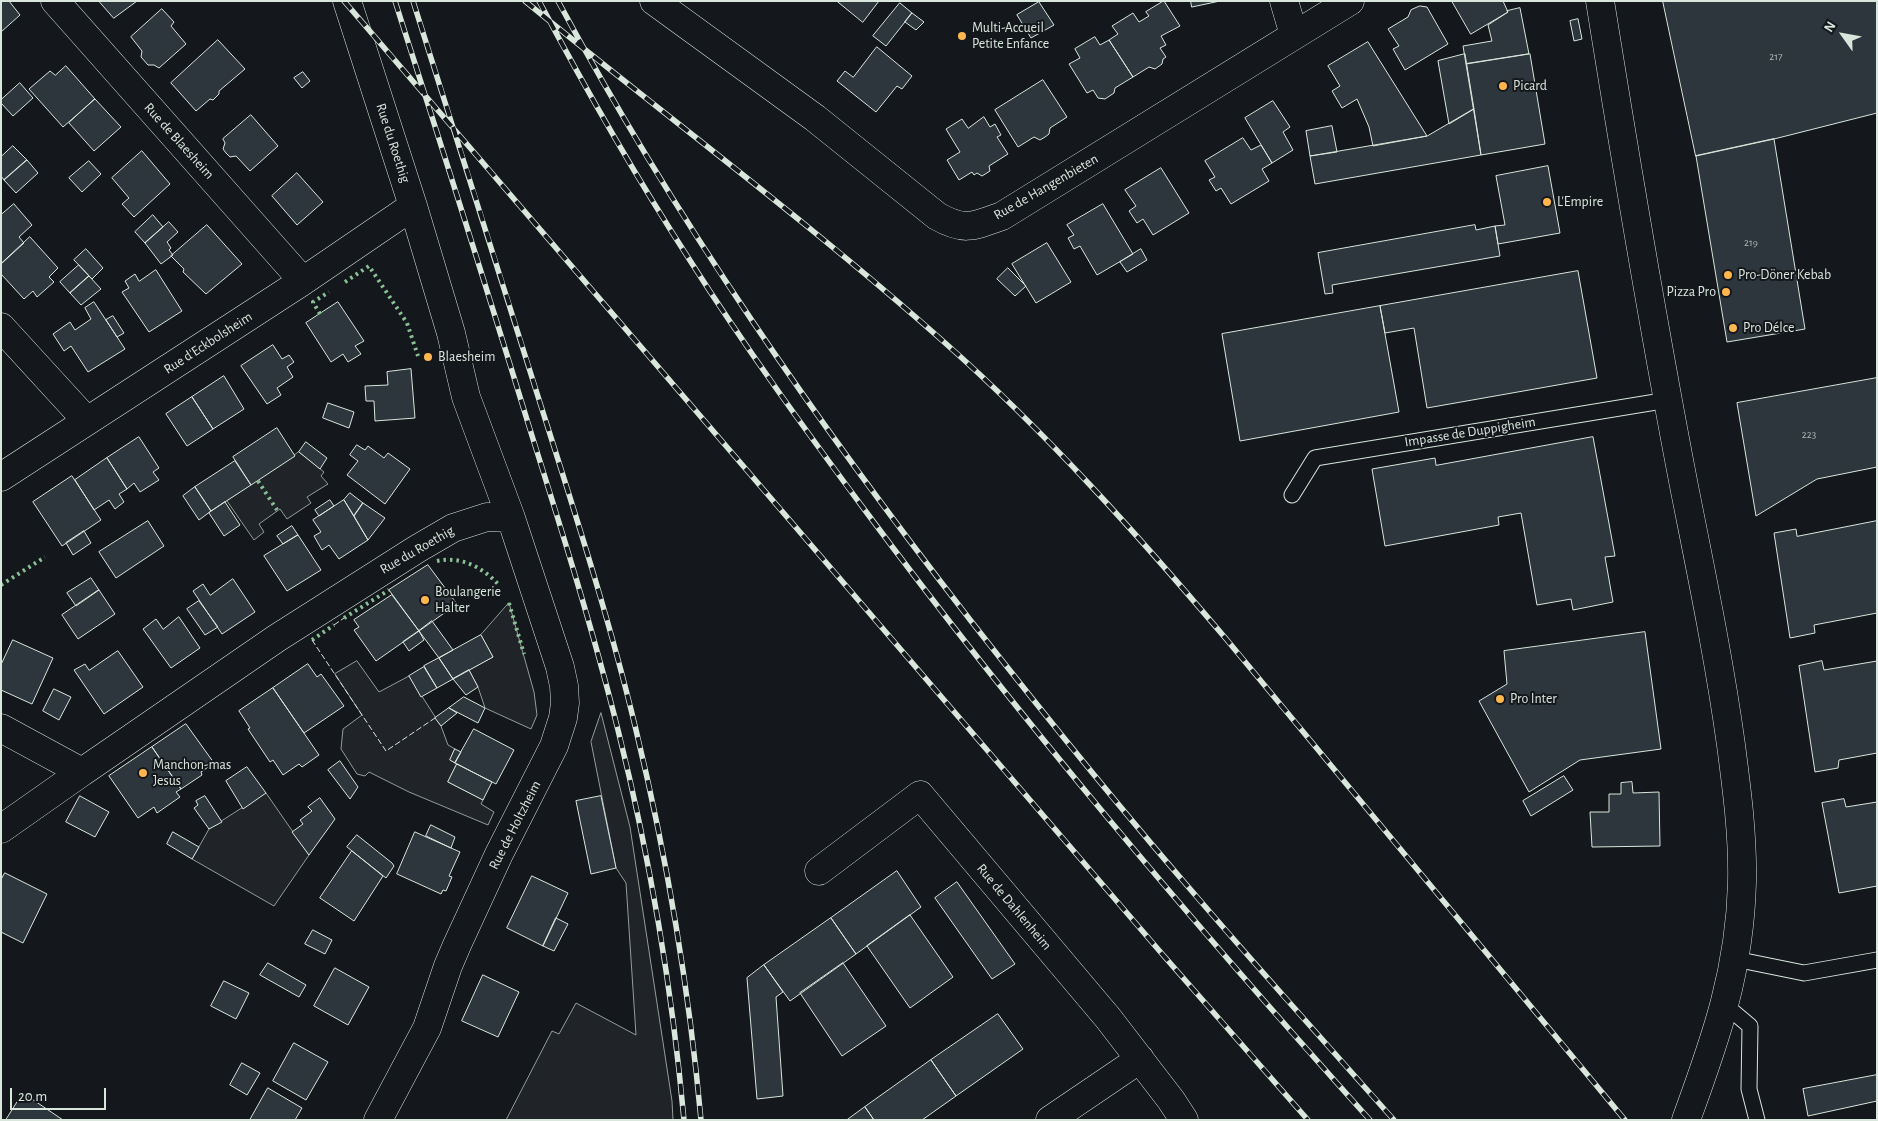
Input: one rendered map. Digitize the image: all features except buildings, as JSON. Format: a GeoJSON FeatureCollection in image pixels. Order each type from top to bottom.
{"type":"FeatureCollection","features":[{"type":"Feature","properties":{"kind":"street","name":"Rue de Blaesheim"},"geometry":{"type":"LineString","coordinates":[[55,1],[303,281]]}},
{"type":"Feature","properties":{"kind":"street","name":"Rue du Roethig"},"geometry":{"type":"LineString","coordinates":[[1,829],[277,638],[417,549],[453,528],[487,517],[511,518],[466,398],[451,333],[413,206],[347,1]]}},
{"type":"Feature","properties":{"kind":"street","name":"Rue de Hangenbieten"},"geometry":{"type":"LineString","coordinates":[[654,1],[815,118],[937,216],[952,224],[966,226],[1002,216],[1350,1]]}},
{"type":"Feature","properties":{"kind":"street"},"geometry":{"type":"LineString","coordinates":[[1284,1],[1294,35]]}},
{"type":"Feature","properties":{"kind":"street"},"geometry":{"type":"LineString","coordinates":[[1600,1],[1668,400],[1723,685],[1741,817],[1742,882],[1736,959],[1715,1040],[1686,1120]]}},
{"type":"Feature","properties":{"kind":"street","name":"Rue d'Eckbolsheim"},"geometry":{"type":"LineString","coordinates":[[1,477],[303,281],[413,206]]}},
{"type":"Feature","properties":{"kind":"street"},"geometry":{"type":"LineString","coordinates":[[1,327],[87,422]]}},
{"type":"Feature","properties":{"kind":"street","name":"Rue de Holtzheim"},"geometry":{"type":"LineString","coordinates":[[378,1120],[427,1028],[448,966],[499,854],[547,761],[563,718],[565,694],[560,667],[511,518]]}},
{"type":"Feature","properties":{"kind":"street"},"geometry":{"type":"LineString","coordinates":[[1,728],[82,772]]}},
{"type":"Feature","properties":{"kind":"street","name":"Rue de Dahlenheim"},"geometry":{"type":"LineString","coordinates":[[819,872],[920,795],[1108,1018],[1184,1120]]}},
{"type":"Feature","properties":{"kind":"street"},"geometry":{"type":"LineString","coordinates":[[1050,1120],[1140,1059]]}},
{"type":"Feature","properties":{"kind":"lane","name":"Impasse de Duppigheim"},"geometry":{"type":"LineString","coordinates":[[1292,495],[1315,458],[1668,400]]}},
{"type":"Feature","properties":{"kind":"lane"},"geometry":{"type":"LineString","coordinates":[[1736,959],[1804,973],[1877,960]]}},
{"type":"Feature","properties":{"kind":"lane"},"geometry":{"type":"LineString","coordinates":[[1725,1005],[1750,1026],[1749,1090],[1757,1120]]}},
{"type":"Feature","properties":{"kind":"shaded area"},"geometry":{"type":"Polygon","coordinates":[[[299,452],[324,472],[321,476],[328,484],[307,497],[311,503],[287,519],[280,509],[259,524],[264,532],[254,540],[227,501],[299,452]]]}},
{"type":"Feature","properties":{"kind":"shaded area"},"geometry":{"type":"Polygon","coordinates":[[[509,603],[534,692],[537,715],[531,729],[485,708],[478,687],[469,670],[493,657],[481,635],[509,603]]]}},
{"type":"Feature","properties":{"kind":"shaded area"},"geometry":{"type":"Polygon","coordinates":[[[357,661],[379,692],[409,676],[441,726],[448,745],[455,749],[450,760],[457,764],[448,782],[483,800],[481,804],[494,812],[488,825],[409,792],[369,772],[365,776],[357,774],[341,749],[343,729],[362,715],[335,674],[357,661]]]}},
{"type":"Feature","properties":{"kind":"shaded area"},"geometry":{"type":"Polygon","coordinates":[[[601,713],[630,827],[672,1101],[673,1120],[506,1120],[552,1031],[559,1034],[576,1003],[636,1035],[626,883],[616,868],[591,742],[601,713]]]}},
{"type":"Feature","properties":{"kind":"shaded area"},"geometry":{"type":"Polygon","coordinates":[[[266,793],[309,855],[274,906],[192,859],[209,829],[266,793]]]}},
{"type":"Feature","properties":{"kind":"railway"},"geometry":{"type":"LineString","coordinates":[[344,1],[1163,955],[1308,1120]]}},
{"type":"Feature","properties":{"kind":"railway"},"geometry":{"type":"LineString","coordinates":[[395,1],[552,499],[608,691],[630,778],[659,924],[673,1021],[684,1120]]}},
{"type":"Feature","properties":{"kind":"railway"},"geometry":{"type":"LineString","coordinates":[[413,1],[579,527],[626,689],[658,826],[676,924],[690,1021],[701,1120]]}},
{"type":"Feature","properties":{"kind":"railway"},"geometry":{"type":"LineString","coordinates":[[525,1],[841,254],[944,342],[1019,412],[1126,524],[1227,640],[1625,1120]]}},
{"type":"Feature","properties":{"kind":"railway"},"geometry":{"type":"LineString","coordinates":[[539,1],[612,133],[691,262],[775,387],[864,509],[985,667],[1047,744],[1238,971],[1370,1120]]}},
{"type":"Feature","properties":{"kind":"railway"},"geometry":{"type":"LineString","coordinates":[[558,1],[603,83],[700,242],[804,396],[914,547],[1085,764],[1203,904],[1394,1120]]}},
{"type":"Feature","properties":{"kind":"hedge"},"geometry":{"type":"LineString","coordinates":[[345,282],[369,266],[407,323],[418,356]]}},
{"type":"Feature","properties":{"kind":"hedge"},"geometry":{"type":"LineString","coordinates":[[320,314],[313,302],[329,292]]}},
{"type":"Feature","properties":{"kind":"hedge"},"geometry":{"type":"LineString","coordinates":[[258,481],[277,510]]}},
{"type":"Feature","properties":{"kind":"hedge"},"geometry":{"type":"LineString","coordinates":[[1,585],[45,557]]}},
{"type":"Feature","properties":{"kind":"hedge"},"geometry":{"type":"LineString","coordinates":[[437,561],[454,560],[471,564],[498,584]]}},
{"type":"Feature","properties":{"kind":"hedge"},"geometry":{"type":"LineString","coordinates":[[344,618],[389,590]]}},
{"type":"Feature","properties":{"kind":"hedge"},"geometry":{"type":"LineString","coordinates":[[509,603],[524,654]]}},
{"type":"Feature","properties":{"kind":"hedge"},"geometry":{"type":"LineString","coordinates":[[312,640],[334,625]]}},
{"type":"Feature","properties":{"kind":"fence"},"geometry":{"type":"LineString","coordinates":[[334,625],[344,618]]}},
{"type":"Feature","properties":{"kind":"fence"},"geometry":{"type":"LineString","coordinates":[[312,640],[386,751],[435,718]]}},
{"type":"Feature","properties":{"kind":"place","name":"Multi-Accueil Petite Enfance"},"geometry":{"type":"Point","coordinates":[962,36]}},
{"type":"Feature","properties":{"kind":"place","name":"Picard"},"geometry":{"type":"Point","coordinates":[1503,86]}},
{"type":"Feature","properties":{"kind":"place","name":"L'Empire"},"geometry":{"type":"Point","coordinates":[1547,202]}},
{"type":"Feature","properties":{"kind":"place","name":"Pro-Döner Kebab"},"geometry":{"type":"Point","coordinates":[1728,275]}},
{"type":"Feature","properties":{"kind":"place","name":"Pizza Pro"},"geometry":{"type":"Point","coordinates":[1726,292]}},
{"type":"Feature","properties":{"kind":"place","name":"Pro Délce"},"geometry":{"type":"Point","coordinates":[1733,328]}},
{"type":"Feature","properties":{"kind":"place","name":"Blaesheim"},"geometry":{"type":"Point","coordinates":[428,357]}},
{"type":"Feature","properties":{"kind":"place","name":"Boulangerie Halter"},"geometry":{"type":"Point","coordinates":[425,600]}},
{"type":"Feature","properties":{"kind":"place","name":"Pro Inter"},"geometry":{"type":"Point","coordinates":[1500,699]}},
{"type":"Feature","properties":{"kind":"place","name":"Manchon-mas Jesus"},"geometry":{"type":"Point","coordinates":[143,773]}}]}
